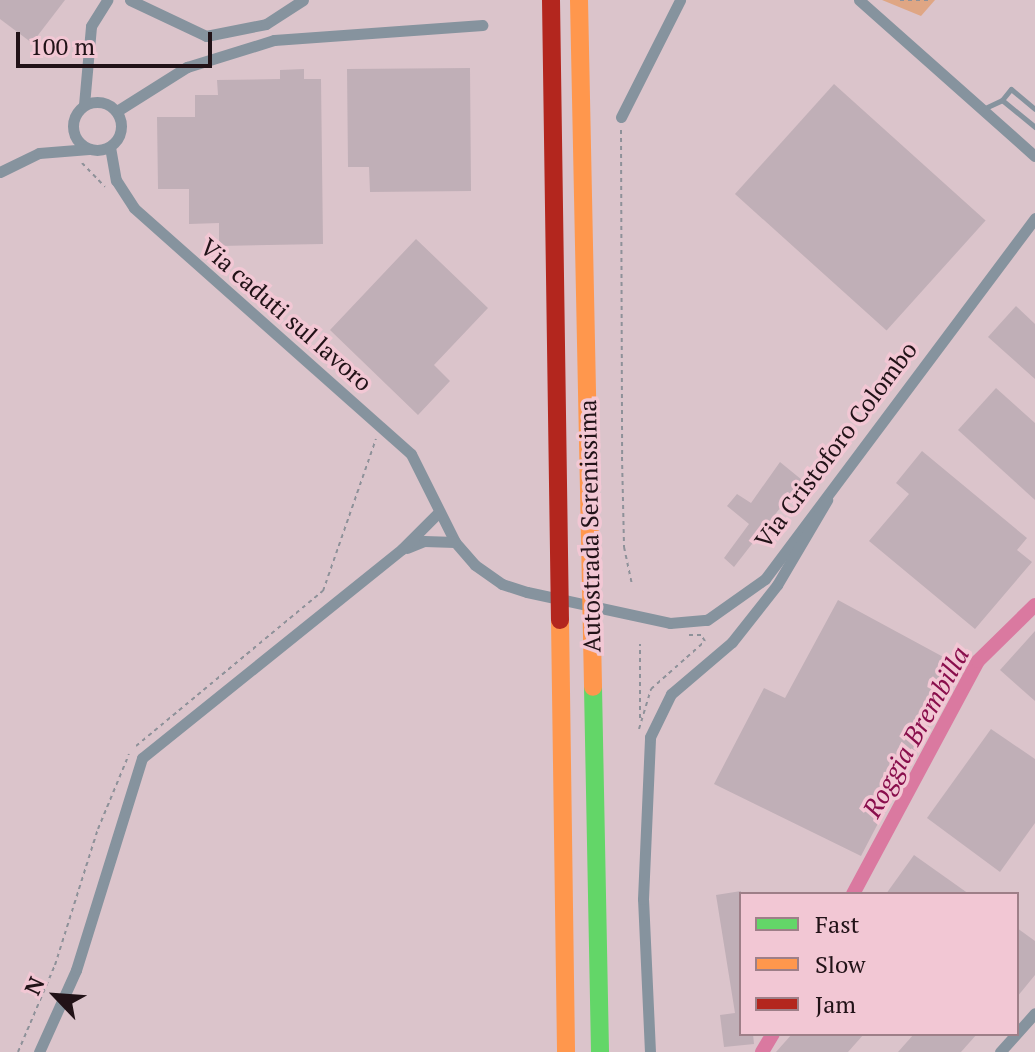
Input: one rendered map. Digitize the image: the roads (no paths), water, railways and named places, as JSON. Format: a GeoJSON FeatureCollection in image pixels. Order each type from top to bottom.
{"type":"FeatureCollection","features":[{"type":"Feature","properties":{"kind":"highway","name":"Autostrada Serenissima"},"geometry":{"type":"LineString","coordinates":[[551,0],[566,1052]]}},
{"type":"Feature","properties":{"kind":"highway","name":"Autostrada Serenissima"},"geometry":{"type":"LineString","coordinates":[[579,0],[600,1052]]}},
{"type":"Feature","properties":{"kind":"street"},"geometry":{"type":"LineString","coordinates":[[89,149],[74,132],[75,117],[84,105],[91,26],[107,0]]}},
{"type":"Feature","properties":{"kind":"street"},"geometry":{"type":"LineString","coordinates":[[130,0],[206,36],[266,24],[303,0]]}},
{"type":"Feature","properties":{"kind":"street"},"geometry":{"type":"LineString","coordinates":[[621,117],[680,0]]}},
{"type":"Feature","properties":{"kind":"street"},"geometry":{"type":"LineString","coordinates":[[859,0],[1035,156]]}},
{"type":"Feature","properties":{"kind":"street"},"geometry":{"type":"LineString","coordinates":[[117,111],[187,67],[274,40],[482,25]]}},
{"type":"Feature","properties":{"kind":"street"},"geometry":{"type":"LineString","coordinates":[[0,172],[39,153],[110,147],[122,127],[117,111],[105,103],[84,105]]}},
{"type":"Feature","properties":{"kind":"street","name":"Via caduti sul lavoro"},"geometry":{"type":"LineString","coordinates":[[110,147],[116,180],[134,208],[411,454],[455,542],[502,584],[527,592]]}},
{"type":"Feature","properties":{"kind":"street","name":"Via Cristoforo Colombo"},"geometry":{"type":"LineString","coordinates":[[527,592],[670,623],[707,620],[736,603],[765,579],[841,472],[1035,218]]}},
{"type":"Feature","properties":{"kind":"street"},"geometry":{"type":"LineString","coordinates":[[650,1052],[645,764],[664,703],[715,658],[777,585],[841,472]]}},
{"type":"Feature","properties":{"kind":"street"},"geometry":{"type":"LineString","coordinates":[[39,1052],[76,970],[142,758],[402,549],[438,513]]}},
{"type":"Feature","properties":{"kind":"street"},"geometry":{"type":"LineString","coordinates":[[402,549],[424,541],[455,542]]}},
{"type":"Feature","properties":{"kind":"street"},"geometry":{"type":"LineString","coordinates":[[1019,1031],[1035,1013]]}},
{"type":"Feature","properties":{"kind":"street"},"geometry":{"type":"LineString","coordinates":[[1000,1052],[1014,1036]]}},
{"type":"Feature","properties":{"kind":"lane"},"geometry":{"type":"LineString","coordinates":[[983,109],[1002,100],[1011,89],[1035,109]]}},
{"type":"Feature","properties":{"kind":"lane"},"geometry":{"type":"LineString","coordinates":[[1002,100],[1035,127]]}},
{"type":"Feature","properties":{"kind":"waterway","name":"Roggia Brembilla"},"geometry":{"type":"LineString","coordinates":[[854,892],[978,661],[1035,605]]}},
{"type":"Feature","properties":{"kind":"waterway","name":"Roggia Brembilla"},"geometry":{"type":"LineString","coordinates":[[762,1052],[772,1036]]}}]}
